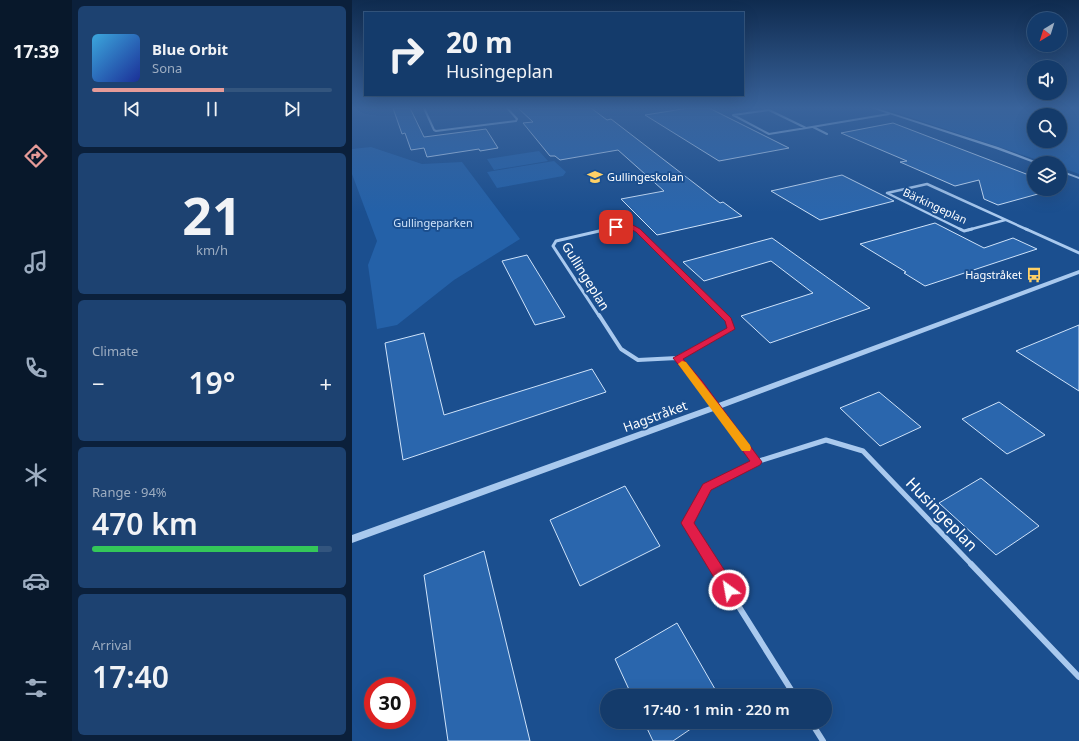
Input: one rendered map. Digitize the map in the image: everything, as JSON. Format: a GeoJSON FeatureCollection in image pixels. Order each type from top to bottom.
{"type":"FeatureCollection","features":[{"type":"Feature","properties":{"kind":"street"},"geometry":{"type":"LineString","coordinates":[[980,143],[1027,159]]}},
{"type":"Feature","properties":{"kind":"street"},"geometry":{"type":"LineString","coordinates":[[1067,174],[1079,178]]}},
{"type":"Feature","properties":{"kind":"street","name":"Bärkingeplan"},"geometry":{"type":"LineString","coordinates":[[1005,220],[964,231],[887,193],[927,184],[1079,253]]}},
{"type":"Feature","properties":{"kind":"street","name":"Gullingeplan"},"geometry":{"type":"LineString","coordinates":[[620,226],[631,226],[638,230],[728,320],[731,329],[677,358],[638,360],[621,349],[552,246],[556,241],[620,226]]}},
{"type":"Feature","properties":{"kind":"street","name":"Hagstråket"},"geometry":{"type":"LineString","coordinates":[[352,539],[716,407],[1079,272]]}},
{"type":"Feature","properties":{"kind":"street"},"geometry":{"type":"LineString","coordinates":[[677,358],[716,407],[756,462]]}},
{"type":"Feature","properties":{"kind":"street","name":"Husingeplan"},"geometry":{"type":"LineString","coordinates":[[791,689],[687,523],[707,487],[756,462],[826,440],[863,451],[1079,677]]}},
{"type":"Feature","properties":{"kind":"street"},"geometry":{"type":"LineString","coordinates":[[815,729],[823,741]]}},
{"type":"Feature","properties":{"kind":"green space"},"geometry":{"type":"Polygon","coordinates":[[[986,143],[1027,143],[1027,148],[1067,148],[1067,143],[1079,143],[1079,174],[1067,170],[1067,156],[1027,156],[986,143]]]}},
{"type":"Feature","properties":{"kind":"green space","name":"Gullingeparken"},"geometry":{"type":"Polygon","coordinates":[[[371,147],[422,164],[462,162],[520,239],[454,280],[397,325],[377,329],[368,265],[377,241],[352,174],[352,149],[371,147]]]}},
{"type":"Feature","properties":{"kind":"green space"},"geometry":{"type":"Polygon","coordinates":[[[539,151],[548,161],[494,170],[487,159],[539,151]]]}},
{"type":"Feature","properties":{"kind":"green space"},"geometry":{"type":"Polygon","coordinates":[[[554,161],[566,172],[563,176],[497,188],[487,172],[554,161]]]}},
{"type":"Feature","properties":{"kind":"building"},"geometry":{"type":"Polygon","coordinates":[[[408,143],[495,143],[498,148],[480,151],[479,149],[427,157],[424,148],[411,150],[408,143]]]}},
{"type":"Feature","properties":{"kind":"building"},"geometry":{"type":"Polygon","coordinates":[[[539,143],[642,143],[720,203],[723,202],[742,216],[657,235],[621,199],[664,191],[618,150],[560,160],[555,156],[550,156],[539,143]]]}},
{"type":"Feature","properties":{"kind":"building"},"geometry":{"type":"Polygon","coordinates":[[[689,143],[778,143],[789,148],[719,161],[689,143]]]}},
{"type":"Feature","properties":{"kind":"building"},"geometry":{"type":"Polygon","coordinates":[[[864,143],[944,143],[1027,174],[1027,196],[1031,196],[998,205],[984,199],[979,180],[955,186],[900,162],[907,161],[864,143]]]}},
{"type":"Feature","properties":{"kind":"building"},"geometry":{"type":"Polygon","coordinates":[[[842,175],[894,201],[820,220],[771,191],[842,175]]]}},
{"type":"Feature","properties":{"kind":"building"},"geometry":{"type":"Polygon","coordinates":[[[935,223],[984,248],[1013,238],[1037,249],[925,286],[904,273],[906,272],[860,244],[935,223]]]}},
{"type":"Feature","properties":{"kind":"building"},"geometry":{"type":"Polygon","coordinates":[[[772,238],[870,308],[770,343],[741,316],[813,293],[771,261],[704,281],[683,262],[772,238]]]}},
{"type":"Feature","properties":{"kind":"building"},"geometry":{"type":"Polygon","coordinates":[[[527,255],[565,317],[535,325],[502,261],[527,255]]]}},
{"type":"Feature","properties":{"kind":"building"},"geometry":{"type":"Polygon","coordinates":[[[1079,325],[1079,391],[1016,351],[1079,325]]]}},
{"type":"Feature","properties":{"kind":"building"},"geometry":{"type":"Polygon","coordinates":[[[424,333],[444,415],[592,369],[606,392],[403,460],[385,343],[424,333]]]}},
{"type":"Feature","properties":{"kind":"building"},"geometry":{"type":"Polygon","coordinates":[[[879,392],[921,427],[880,446],[840,408],[879,392]]]}},
{"type":"Feature","properties":{"kind":"building"},"geometry":{"type":"Polygon","coordinates":[[[999,402],[1045,435],[1007,454],[962,419],[999,402]]]}},
{"type":"Feature","properties":{"kind":"building"},"geometry":{"type":"Polygon","coordinates":[[[981,478],[1039,526],[996,555],[939,503],[981,478]]]}},
{"type":"Feature","properties":{"kind":"building"},"geometry":{"type":"Polygon","coordinates":[[[625,486],[660,546],[580,586],[550,520],[625,486]]]}},
{"type":"Feature","properties":{"kind":"building"},"geometry":{"type":"Polygon","coordinates":[[[484,551],[530,741],[448,741],[424,575],[484,551]]]}},
{"type":"Feature","properties":{"kind":"building"},"geometry":{"type":"Polygon","coordinates":[[[677,623],[715,689],[629,689],[615,659],[677,623]]]}},
{"type":"Feature","properties":{"kind":"building"},"geometry":{"type":"Polygon","coordinates":[[[647,729],[691,729],[673,741],[653,741],[647,729]]]}},
{"type":"Feature","properties":{"kind":"slow traffic"},"geometry":{"type":"LineString","coordinates":[[682,364],[698,383],[746,448]]}},
{"type":"Feature","properties":{"kind":"place","name":"Gullingeskolan"},"geometry":{"type":"Point","coordinates":[595,177]}},
{"type":"Feature","properties":{"kind":"place","name":"Hagstråket"},"geometry":{"type":"Point","coordinates":[1034,275]}},
{"type":"Feature","properties":{"kind":"route"},"geometry":{"type":"LineString","coordinates":[[616,227],[631,226],[638,230],[728,320],[731,329],[677,358],[698,383],[756,462],[707,487],[687,523],[729,590]]}}]}
